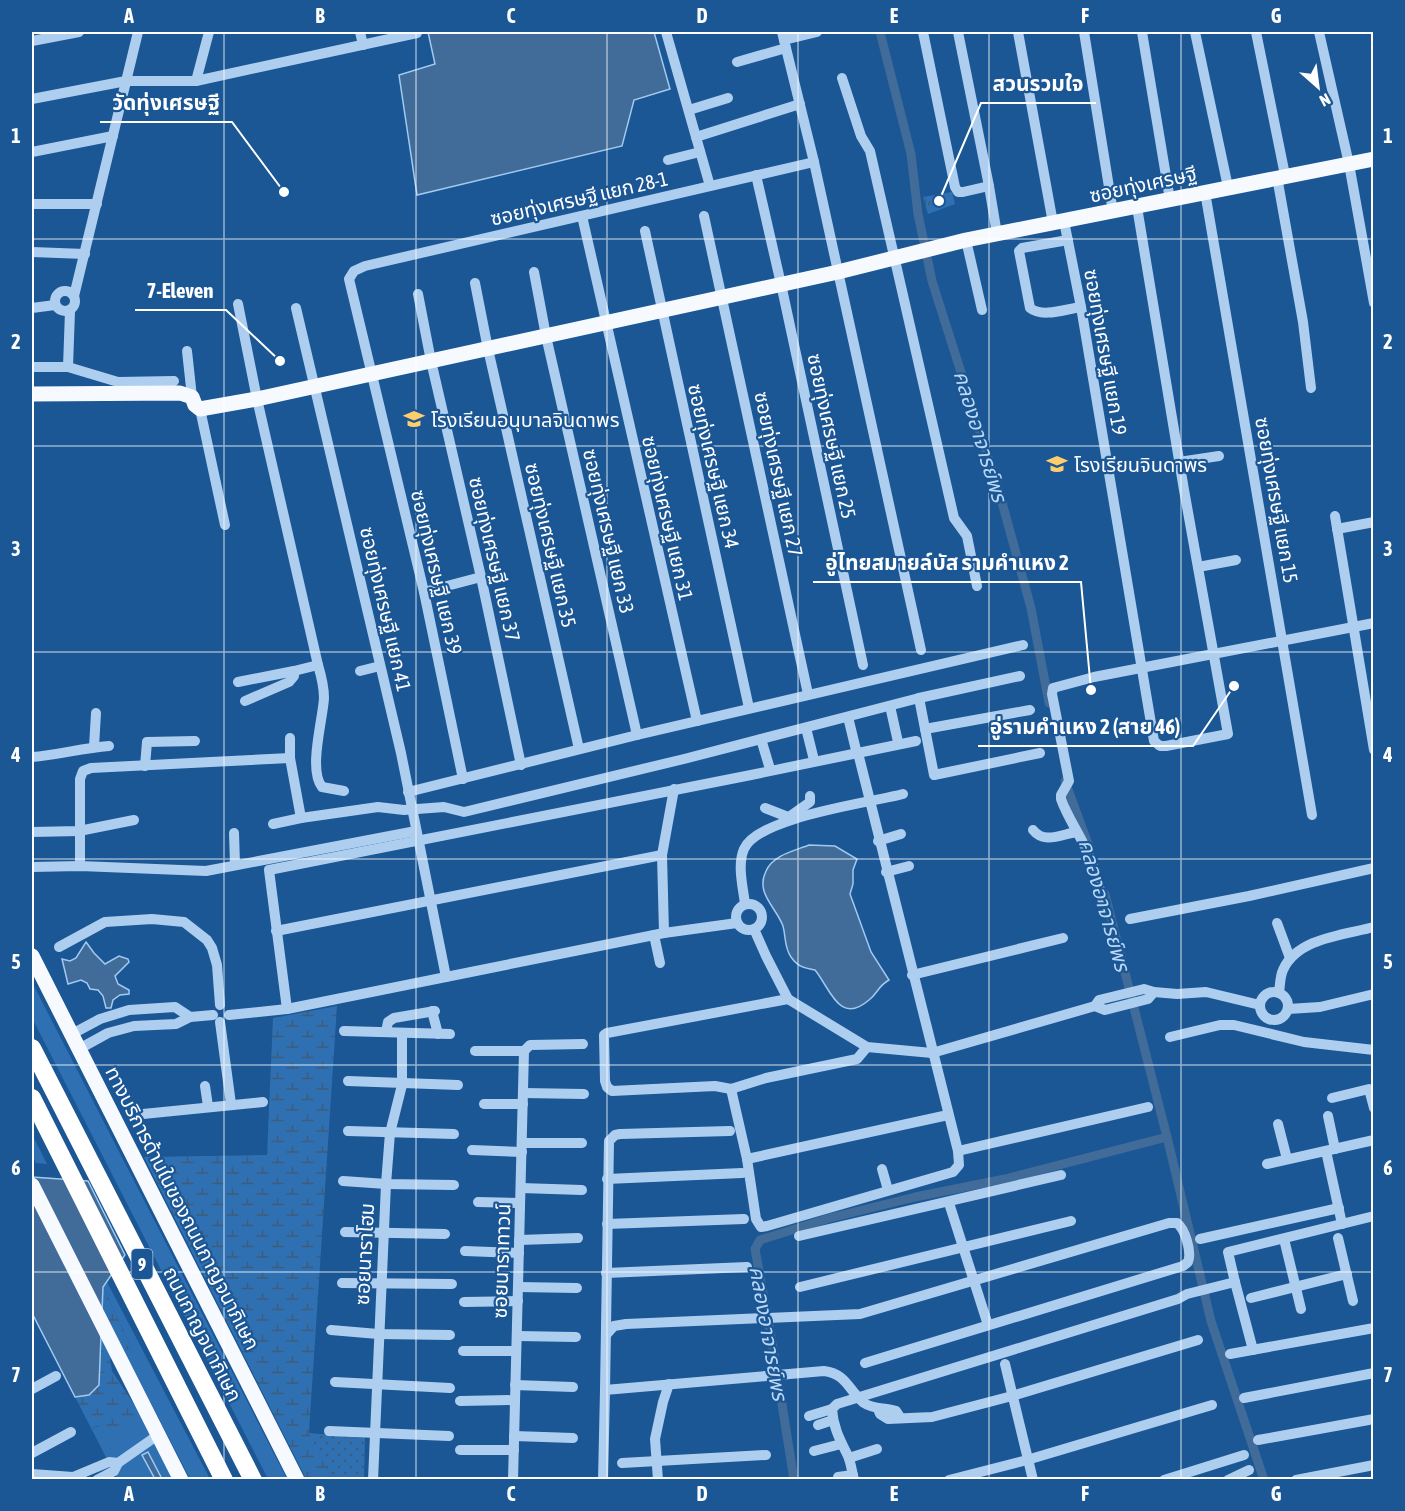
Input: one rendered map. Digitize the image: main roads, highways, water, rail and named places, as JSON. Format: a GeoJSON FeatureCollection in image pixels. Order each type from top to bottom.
{"type":"FeatureCollection","features":[{"type":"Feature","properties":{"kind":"highway","name":"ถนนกาญจนาภิเษก"},"geometry":{"type":"LineString","coordinates":[[32,1048],[253,1479]]}},
{"type":"Feature","properties":{"kind":"highway","name":"9"},"geometry":{"type":"LineString","coordinates":[[32,1098],[224,1479]]}},
{"type":"Feature","properties":{"kind":"main road","name":"ซอยทุ่งเศรษฐี"},"geometry":{"type":"LineString","coordinates":[[32,394],[180,393],[196,403],[257,399],[781,285],[966,240],[1374,159]]}},
{"type":"Feature","properties":{"kind":"main road","name":"ทางบริการด้านในของถนนกาญจนาภิเษก"},"geometry":{"type":"LineString","coordinates":[[32,956],[297,1479]]}},
{"type":"Feature","properties":{"kind":"main road"},"geometry":{"type":"LineString","coordinates":[[32,1185],[181,1479]]}},
{"type":"Feature","properties":{"kind":"waterway","name":"คลองอาจารย์พร"},"geometry":{"type":"LineString","coordinates":[[880,32],[911,154],[918,214],[932,281],[1000,495],[1031,608],[1049,703]]}},
{"type":"Feature","properties":{"kind":"waterway","name":"คลองอาจารย์พร"},"geometry":{"type":"LineString","coordinates":[[1065,781],[1088,844]]}},
{"type":"Feature","properties":{"kind":"waterway","name":"คลองอาจารย์พร"},"geometry":{"type":"LineString","coordinates":[[794,1480],[755,1249],[760,1240],[830,1218],[915,1197],[1005,1179],[1167,1137],[1105,894]]}},
{"type":"Feature","properties":{"kind":"waterway"},"geometry":{"type":"LineString","coordinates":[[1167,1137],[1211,1321],[1264,1480]]}},
{"type":"Feature","properties":{"kind":"place","name":"วัดทุ่งเศรษฐี"},"geometry":{"type":"Point","coordinates":[284,192]}},
{"type":"Feature","properties":{"kind":"place","name":"สวนรวมใจ"},"geometry":{"type":"Point","coordinates":[939,201]}},
{"type":"Feature","properties":{"kind":"place","name":"7-Eleven"},"geometry":{"type":"Point","coordinates":[280,361]}},
{"type":"Feature","properties":{"kind":"place","name":"โรงเรียนอนุบาลจินดาพร"},"geometry":{"type":"Point","coordinates":[414,419]}},
{"type":"Feature","properties":{"kind":"place","name":"โรงเรียนจินดาพร"},"geometry":{"type":"Point","coordinates":[1057,464]}},
{"type":"Feature","properties":{"kind":"place","name":"อู่รามคำแหง 2 (สาย 46)"},"geometry":{"type":"Point","coordinates":[1234,686]}},
{"type":"Feature","properties":{"kind":"place","name":"อู่ไทยสมายล์บัส รามคำแหง 2"},"geometry":{"type":"Point","coordinates":[1091,690]}}]}
